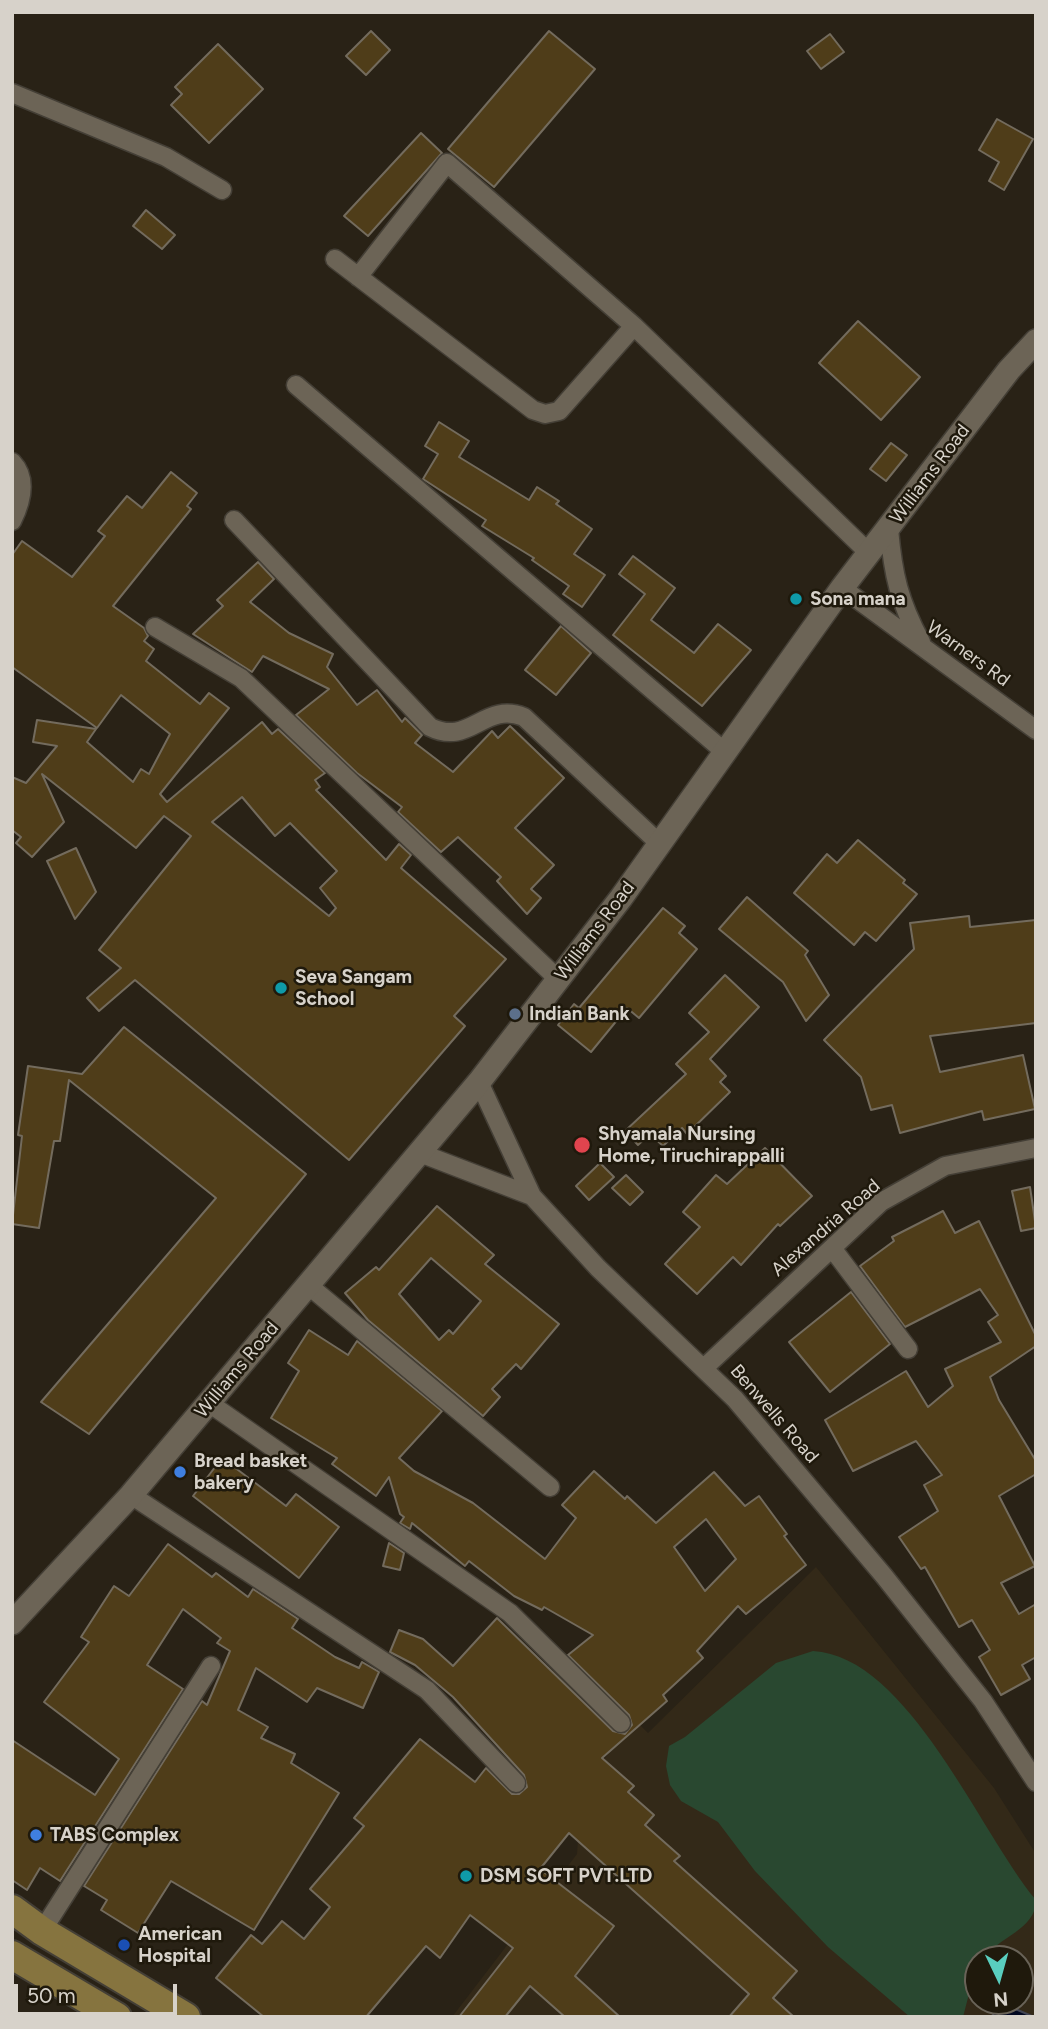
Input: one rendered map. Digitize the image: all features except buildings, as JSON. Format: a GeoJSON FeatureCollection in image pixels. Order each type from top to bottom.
{"type":"FeatureCollection","features":[{"type":"Feature","properties":{"kind":"main road"},"geometry":{"type":"LineString","coordinates":[[12,1909],[42,1931],[186,2017]]}},
{"type":"Feature","properties":{"kind":"main road"},"geometry":{"type":"LineString","coordinates":[[12,1955],[117,2017]]}},
{"type":"Feature","properties":{"kind":"street"},"geometry":{"type":"LineString","coordinates":[[12,93],[166,157],[222,190]]}},
{"type":"Feature","properties":{"kind":"street"},"geometry":{"type":"LineString","coordinates":[[358,276],[447,163],[634,326],[869,553]]}},
{"type":"Feature","properties":{"kind":"street"},"geometry":{"type":"LineString","coordinates":[[335,259],[533,410],[545,414],[559,411],[634,326]]}},
{"type":"Feature","properties":{"kind":"street","name":"Williams Road"},"geometry":{"type":"LineString","coordinates":[[12,1623],[131,1495],[478,1082],[660,844],[842,588],[1009,370],[1036,341]]}},
{"type":"Feature","properties":{"kind":"street"},"geometry":{"type":"LineString","coordinates":[[296,385],[726,753]]}},
{"type":"Feature","properties":{"kind":"street"},"geometry":{"type":"LineString","coordinates":[[12,462],[16,466],[23,493],[12,522]]}},
{"type":"Feature","properties":{"kind":"street"},"geometry":{"type":"LineString","coordinates":[[234,520],[430,727],[444,734],[461,731],[496,714],[510,712],[524,717],[660,844]]}},
{"type":"Feature","properties":{"kind":"street"},"geometry":{"type":"LineString","coordinates":[[889,529],[893,576],[901,605],[924,648]]}},
{"type":"Feature","properties":{"kind":"street","name":"Warners Rd"},"geometry":{"type":"LineString","coordinates":[[842,588],[1036,730]]}},
{"type":"Feature","properties":{"kind":"street"},"geometry":{"type":"LineString","coordinates":[[155,627],[241,678],[558,979]]}},
{"type":"Feature","properties":{"kind":"street","name":"Benwells Road"},"geometry":{"type":"LineString","coordinates":[[478,1082],[532,1196],[598,1268],[705,1367],[901,1597],[983,1701],[1036,1782]]}},
{"type":"Feature","properties":{"kind":"street","name":"Alexandria Road"},"geometry":{"type":"LineString","coordinates":[[705,1367],[881,1202],[945,1166],[1036,1148]]}},
{"type":"Feature","properties":{"kind":"street"},"geometry":{"type":"LineString","coordinates":[[419,1153],[532,1196]]}},
{"type":"Feature","properties":{"kind":"street"},"geometry":{"type":"LineString","coordinates":[[832,1248],[908,1349]]}},
{"type":"Feature","properties":{"kind":"street"},"geometry":{"type":"LineString","coordinates":[[308,1286],[550,1488]]}},
{"type":"Feature","properties":{"kind":"street"},"geometry":{"type":"LineString","coordinates":[[209,1403],[510,1612],[621,1723]]}},
{"type":"Feature","properties":{"kind":"street"},"geometry":{"type":"LineString","coordinates":[[131,1495],[427,1690],[516,1783]]}},
{"type":"Feature","properties":{"kind":"street"},"geometry":{"type":"LineString","coordinates":[[42,1931],[211,1666]]}},
{"type":"Feature","properties":{"kind":"shaded area"},"geometry":{"type":"Polygon","coordinates":[[[816,1567],[994,1788],[1036,1854],[1036,2017],[452,2017],[577,1854],[578,1839],[555,1818],[636,1721],[648,1733],[816,1567]]]}},
{"type":"Feature","properties":{"kind":"green space"},"geometry":{"type":"Polygon","coordinates":[[[813,1651],[848,1660],[880,1683],[911,1714],[939,1752],[1036,1900],[1030,1919],[998,1945],[964,1945],[963,2017],[910,2017],[828,1947],[755,1871],[718,1822],[681,1801],[670,1785],[666,1766],[669,1746],[685,1737],[776,1663],[813,1651]]]}},
{"type":"Feature","properties":{"kind":"water"},"geometry":{"type":"Polygon","coordinates":[[[1029,2015],[1034,2017],[992,2017],[1029,2015]]]}},
{"type":"Feature","properties":{"kind":"place","name":"Sona mana"},"geometry":{"type":"Point","coordinates":[796,599]}},
{"type":"Feature","properties":{"kind":"place","name":"Seva Sangam School"},"geometry":{"type":"Point","coordinates":[281,988]}},
{"type":"Feature","properties":{"kind":"place","name":"Indian Bank"},"geometry":{"type":"Point","coordinates":[515,1014]}},
{"type":"Feature","properties":{"kind":"place","name":"Shyamala Nursing Home, Tiruchirappalli"},"geometry":{"type":"Point","coordinates":[582,1145]}},
{"type":"Feature","properties":{"kind":"place","name":"Bread basket bakery"},"geometry":{"type":"Point","coordinates":[180,1472]}},
{"type":"Feature","properties":{"kind":"place","name":"TABS Complex"},"geometry":{"type":"Point","coordinates":[36,1835]}},
{"type":"Feature","properties":{"kind":"place","name":"DSM SOFT PVT.LTD"},"geometry":{"type":"Point","coordinates":[466,1876]}},
{"type":"Feature","properties":{"kind":"place","name":"American Hospital"},"geometry":{"type":"Point","coordinates":[124,1945]}}]}
